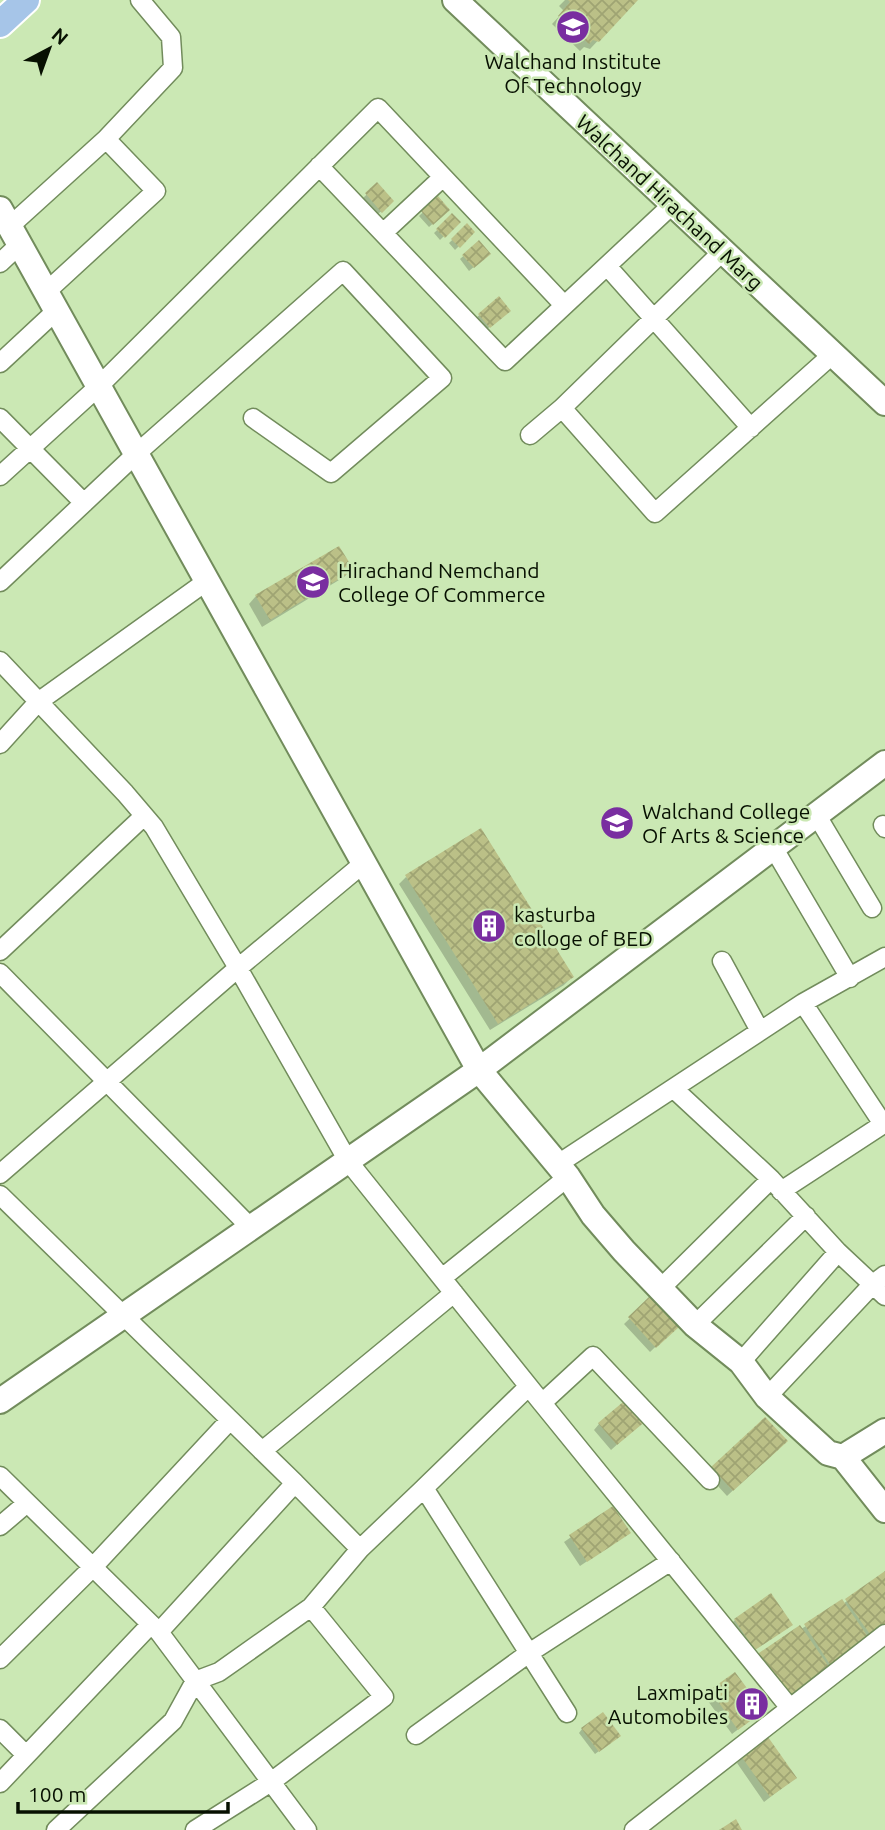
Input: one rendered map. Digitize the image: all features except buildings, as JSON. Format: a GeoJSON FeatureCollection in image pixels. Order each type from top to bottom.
{"type":"FeatureCollection","features":[{"type":"Feature","properties":{"kind":"main road"},"geometry":{"type":"LineString","coordinates":[[0,24],[26,0]]}},
{"type":"Feature","properties":{"kind":"street"},"geometry":{"type":"LineString","coordinates":[[0,263],[10,226],[106,139],[173,68],[171,37],[140,0]]}},
{"type":"Feature","properties":{"kind":"street","name":"Walchand Hirachand Marg"},"geometry":{"type":"LineString","coordinates":[[455,0],[833,354],[882,396]]}},
{"type":"Feature","properties":{"kind":"street"},"geometry":{"type":"LineString","coordinates":[[0,476],[99,386],[377,108],[564,305]]}},
{"type":"Feature","properties":{"kind":"street"},"geometry":{"type":"LineString","coordinates":[[0,363],[52,301],[156,191],[106,139]]}},
{"type":"Feature","properties":{"kind":"street"},"geometry":{"type":"LineString","coordinates":[[319,166],[505,361],[673,204]]}},
{"type":"Feature","properties":{"kind":"street"},"geometry":{"type":"LineString","coordinates":[[383,233],[443,177]]}},
{"type":"Feature","properties":{"kind":"street"},"geometry":{"type":"LineString","coordinates":[[10,226],[479,1070],[563,1170],[593,1215],[695,1325],[741,1362],[767,1396],[828,1453],[843,1457],[885,1510]]}},
{"type":"Feature","properties":{"kind":"street"},"geometry":{"type":"LineString","coordinates":[[530,435],[562,408],[723,251]]}},
{"type":"Feature","properties":{"kind":"street"},"geometry":{"type":"LineString","coordinates":[[607,265],[751,428]]}},
{"type":"Feature","properties":{"kind":"street"},"geometry":{"type":"LineString","coordinates":[[0,582],[136,454],[343,271],[442,378],[331,473],[253,418]]}},
{"type":"Feature","properties":{"kind":"street"},"geometry":{"type":"LineString","coordinates":[[562,408],[655,513],[833,354]]}},
{"type":"Feature","properties":{"kind":"street"},"geometry":{"type":"LineString","coordinates":[[0,418],[84,503]]}},
{"type":"Feature","properties":{"kind":"street"},"geometry":{"type":"LineString","coordinates":[[0,744],[38,702],[207,581]]}},
{"type":"Feature","properties":{"kind":"street"},"geometry":{"type":"LineString","coordinates":[[0,661],[154,827],[348,1161],[528,1387],[790,1707]]}},
{"type":"Feature","properties":{"kind":"street"},"geometry":{"type":"LineString","coordinates":[[0,1401],[479,1070],[885,762]]}},
{"type":"Feature","properties":{"kind":"street"},"geometry":{"type":"LineString","coordinates":[[816,814],[872,908]]}},
{"type":"Feature","properties":{"kind":"street"},"geometry":{"type":"LineString","coordinates":[[0,951],[144,816]]}},
{"type":"Feature","properties":{"kind":"street"},"geometry":{"type":"LineString","coordinates":[[773,846],[850,978]]}},
{"type":"Feature","properties":{"kind":"street"},"geometry":{"type":"LineString","coordinates":[[0,1174],[364,863]]}},
{"type":"Feature","properties":{"kind":"street"},"geometry":{"type":"LineString","coordinates":[[442,1278],[563,1170],[674,1089],[803,1003],[885,957]]}},
{"type":"Feature","properties":{"kind":"street"},"geometry":{"type":"LineString","coordinates":[[722,961],[760,1031]]}},
{"type":"Feature","properties":{"kind":"street"},"geometry":{"type":"LineString","coordinates":[[0,973],[251,1228]]}},
{"type":"Feature","properties":{"kind":"street"},"geometry":{"type":"LineString","coordinates":[[661,1288],[776,1185],[884,1124],[803,1003]]}},
{"type":"Feature","properties":{"kind":"street"},"geometry":{"type":"LineString","coordinates":[[674,1089],[776,1185],[838,1252],[881,1285],[767,1396]]}},
{"type":"Feature","properties":{"kind":"street"},"geometry":{"type":"LineString","coordinates":[[4,1206],[230,1420],[360,1549]]}},
{"type":"Feature","properties":{"kind":"street"},"geometry":{"type":"LineString","coordinates":[[695,1325],[806,1216]]}},
{"type":"Feature","properties":{"kind":"street"},"geometry":{"type":"LineString","coordinates":[[741,1362],[838,1252]]}},
{"type":"Feature","properties":{"kind":"street"},"geometry":{"type":"LineString","coordinates":[[262,1451],[454,1293]]}},
{"type":"Feature","properties":{"kind":"street"},"geometry":{"type":"LineString","coordinates":[[542,1403],[593,1356],[710,1480]]}},
{"type":"Feature","properties":{"kind":"street"},"geometry":{"type":"LineString","coordinates":[[56,1830],[173,1721],[195,1681],[219,1672],[311,1607],[360,1549],[528,1387]]}},
{"type":"Feature","properties":{"kind":"street"},"geometry":{"type":"LineString","coordinates":[[0,1659],[93,1567],[230,1420]]}},
{"type":"Feature","properties":{"kind":"street"},"geometry":{"type":"LineString","coordinates":[[843,1457],[885,1431]]}},
{"type":"Feature","properties":{"kind":"street"},"geometry":{"type":"LineString","coordinates":[[0,1476],[155,1628],[271,1782],[302,1828]]}},
{"type":"Feature","properties":{"kind":"street"},"geometry":{"type":"LineString","coordinates":[[0,1783],[295,1483]]}},
{"type":"Feature","properties":{"kind":"street"},"geometry":{"type":"LineString","coordinates":[[424,1488],[567,1713]]}},
{"type":"Feature","properties":{"kind":"street"},"geometry":{"type":"LineString","coordinates":[[0,1526],[27,1503]]}},
{"type":"Feature","properties":{"kind":"street"},"geometry":{"type":"LineString","coordinates":[[416,1735],[529,1653],[671,1561]]}},
{"type":"Feature","properties":{"kind":"street"},"geometry":{"type":"LineString","coordinates":[[195,1830],[271,1782],[384,1697],[311,1607]]}},
{"type":"Feature","properties":{"kind":"street"},"geometry":{"type":"LineString","coordinates":[[634,1830],[885,1634]]}},
{"type":"Feature","properties":{"kind":"street"},"geometry":{"type":"LineString","coordinates":[[0,1729],[26,1755]]}},
{"type":"Feature","properties":{"kind":"place","name":"Walchand Institute Of Technology"},"geometry":{"type":"Point","coordinates":[573,27]}},
{"type":"Feature","properties":{"kind":"place","name":"Hirachand Nemchand College Of Commerce"},"geometry":{"type":"Point","coordinates":[313,582]}},
{"type":"Feature","properties":{"kind":"place","name":"Walchand College Of Arts & Science"},"geometry":{"type":"Point","coordinates":[617,823]}},
{"type":"Feature","properties":{"kind":"place","name":"kasturba colloge of BED"},"geometry":{"type":"Point","coordinates":[489,926]}},
{"type":"Feature","properties":{"kind":"place","name":"Laxmipati Automobiles"},"geometry":{"type":"Point","coordinates":[752,1704]}}]}
